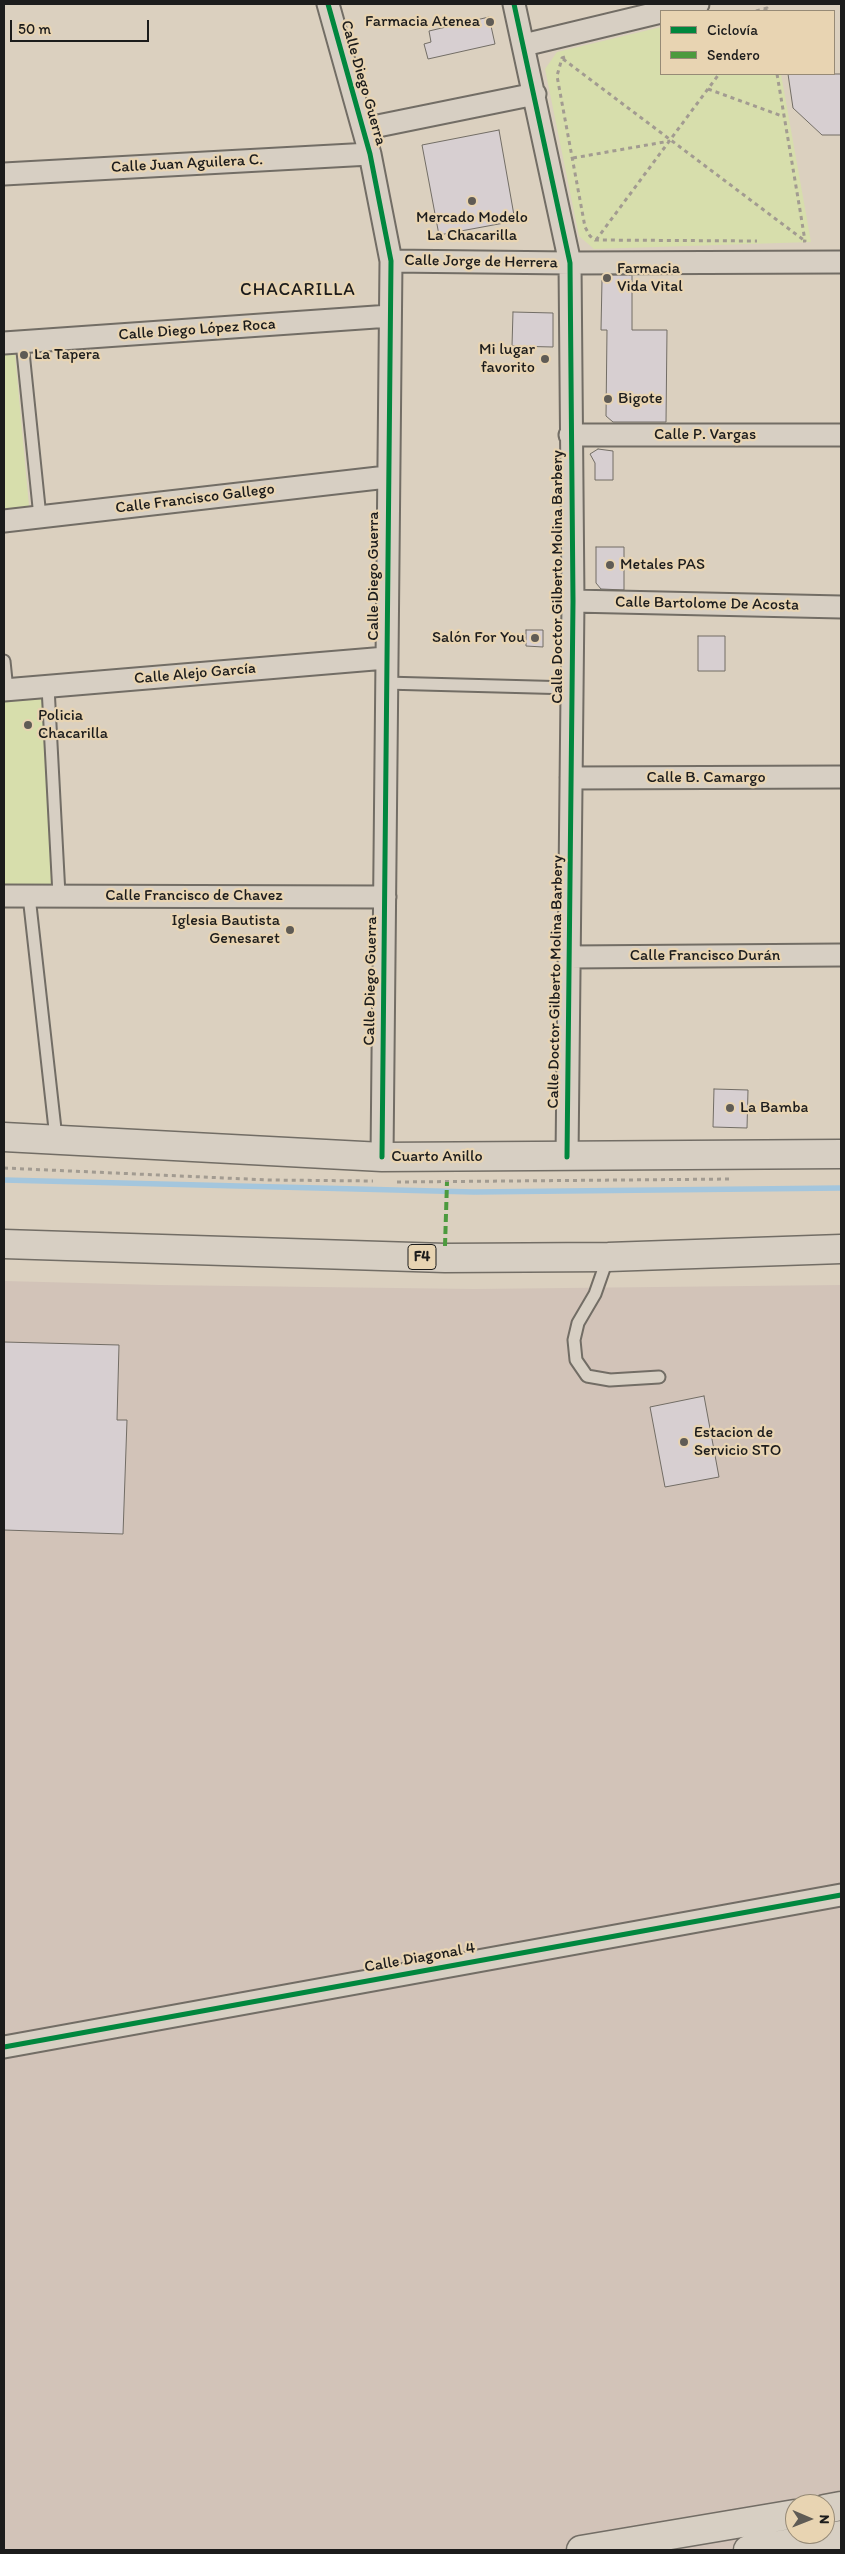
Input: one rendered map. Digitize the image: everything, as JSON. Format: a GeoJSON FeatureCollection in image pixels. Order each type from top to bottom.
{"type":"FeatureCollection","features":[{"type":"Feature","properties":{"kind":"main road","name":"Cuarto Anillo"},"geometry":{"type":"LineString","coordinates":[[4,1137],[56,1138],[382,1157],[841,1154]]}},
{"type":"Feature","properties":{"kind":"main road","name":"F4"},"geometry":{"type":"LineString","coordinates":[[4,1244],[445,1258],[608,1257],[841,1249]]}},
{"type":"Feature","properties":{"kind":"main road"},"geometry":{"type":"LineString","coordinates":[[580,2550],[785,2516]]}},
{"type":"Feature","properties":{"kind":"main road"},"geometry":{"type":"LineString","coordinates":[[748,2550],[841,2535]]}},
{"type":"Feature","properties":{"kind":"street","name":"Calle Diego Guerra"},"geometry":{"type":"LineString","coordinates":[[328,4],[370,154],[390,261],[382,1157]]}},
{"type":"Feature","properties":{"kind":"street","name":"Calle Doctor Gilberto Molina Barbery"},"geometry":{"type":"LineString","coordinates":[[514,4],[535,94],[570,264],[570,435],[573,601],[567,1157]]}},
{"type":"Feature","properties":{"kind":"street"},"geometry":{"type":"LineString","coordinates":[[671,10],[698,4]]}},
{"type":"Feature","properties":{"kind":"street"},"geometry":{"type":"LineString","coordinates":[[524,45],[660,12]]}},
{"type":"Feature","properties":{"kind":"street"},"geometry":{"type":"LineString","coordinates":[[363,129],[535,94]]}},
{"type":"Feature","properties":{"kind":"street","name":"Calle Juan Aguilera C."},"geometry":{"type":"LineString","coordinates":[[4,174],[370,154]]}},
{"type":"Feature","properties":{"kind":"street","name":"Calle Jorge de Herrera"},"geometry":{"type":"LineString","coordinates":[[390,261],[570,264],[841,262]]}},
{"type":"Feature","properties":{"kind":"street","name":"Calle Diego López Roca"},"geometry":{"type":"LineString","coordinates":[[13,343],[390,316]]}},
{"type":"Feature","properties":{"kind":"street","name":"Calle P. Vargas"},"geometry":{"type":"LineString","coordinates":[[570,435],[841,435]]}},
{"type":"Feature","properties":{"kind":"street","name":"Calle Francisco Gallego"},"geometry":{"type":"LineString","coordinates":[[4,521],[387,477]]}},
{"type":"Feature","properties":{"kind":"street","name":"Calle Bartolome De Acosta"},"geometry":{"type":"LineString","coordinates":[[573,601],[841,607]]}},
{"type":"Feature","properties":{"kind":"street","name":"Calle Alejo García"},"geometry":{"type":"LineString","coordinates":[[5,690],[386,658]]}},
{"type":"Feature","properties":{"kind":"street","name":"Calle B. Camargo"},"geometry":{"type":"LineString","coordinates":[[571,778],[841,777]]}},
{"type":"Feature","properties":{"kind":"street","name":"Calle Francisco de Chavez"},"geometry":{"type":"LineString","coordinates":[[4,896],[385,897]]}},
{"type":"Feature","properties":{"kind":"street","name":"Calle Francisco Durán"},"geometry":{"type":"LineString","coordinates":[[569,957],[841,955]]}},
{"type":"Feature","properties":{"kind":"street","name":"Calle Diagonal 4"},"geometry":{"type":"LineString","coordinates":[[4,2047],[841,1895]]}},
{"type":"Feature","properties":{"kind":"lane"},"geometry":{"type":"LineString","coordinates":[[13,343],[40,517]]}},
{"type":"Feature","properties":{"kind":"lane"},"geometry":{"type":"LineString","coordinates":[[4,661],[5,690]]}},
{"type":"Feature","properties":{"kind":"lane"},"geometry":{"type":"LineString","coordinates":[[385,683],[572,688]]}},
{"type":"Feature","properties":{"kind":"lane"},"geometry":{"type":"LineString","coordinates":[[48,687],[59,895]]}},
{"type":"Feature","properties":{"kind":"lane"},"geometry":{"type":"LineString","coordinates":[[29,896],[56,1138]]}},
{"type":"Feature","properties":{"kind":"lane"},"geometry":{"type":"LineString","coordinates":[[608,1257],[595,1294],[578,1323],[574,1340],[576,1360],[587,1376],[610,1380],[660,1377]]}},
{"type":"Feature","properties":{"kind":"path"},"geometry":{"type":"LineString","coordinates":[[562,58],[569,56]]}},
{"type":"Feature","properties":{"kind":"path"},"geometry":{"type":"LineString","coordinates":[[562,58],[805,241]]}},
{"type":"Feature","properties":{"kind":"path"},"geometry":{"type":"LineString","coordinates":[[562,58],[557,76],[585,227],[595,240]]}},
{"type":"Feature","properties":{"kind":"path"},"geometry":{"type":"LineString","coordinates":[[595,240],[718,75]]}},
{"type":"Feature","properties":{"kind":"path"},"geometry":{"type":"LineString","coordinates":[[776,75],[805,241]]}},
{"type":"Feature","properties":{"kind":"path"},"geometry":{"type":"LineString","coordinates":[[708,89],[783,116]]}},
{"type":"Feature","properties":{"kind":"path"},"geometry":{"type":"LineString","coordinates":[[573,158],[670,141]]}},
{"type":"Feature","properties":{"kind":"path"},"geometry":{"type":"LineString","coordinates":[[595,240],[766,241]]}},
{"type":"Feature","properties":{"kind":"path"},"geometry":{"type":"LineString","coordinates":[[797,241],[805,241]]}},
{"type":"Feature","properties":{"kind":"shaded area"},"geometry":{"type":"Polygon","coordinates":[[[4,1281],[474,1289],[841,1285],[841,2550],[4,2550],[4,1281]]]}},
{"type":"Feature","properties":{"kind":"green space"},"geometry":{"type":"Polygon","coordinates":[[[660,27],[660,75],[781,75],[811,242],[594,249],[579,236],[545,69],[557,52],[660,27]]]}},
{"type":"Feature","properties":{"kind":"green space"},"geometry":{"type":"Polygon","coordinates":[[[15,354],[29,506],[4,509],[4,355],[15,354]]]}},
{"type":"Feature","properties":{"kind":"green space"},"geometry":{"type":"Polygon","coordinates":[[[44,695],[52,887],[4,888],[4,699],[44,695]]]}},
{"type":"Feature","properties":{"kind":"building"},"geometry":{"type":"Polygon","coordinates":[[[489,17],[495,44],[428,59],[424,44],[431,42],[429,31],[489,17]]]}},
{"type":"Feature","properties":{"kind":"building"},"geometry":{"type":"Polygon","coordinates":[[[841,74],[841,135],[822,135],[793,108],[788,75],[841,74]]]}},
{"type":"Feature","properties":{"kind":"building","name":"Mercado Modelo La Chacarilla"},"geometry":{"type":"Polygon","coordinates":[[[499,130],[515,221],[439,235],[422,145],[499,130]]]}},
{"type":"Feature","properties":{"kind":"building"},"geometry":{"type":"Polygon","coordinates":[[[608,275],[632,275],[632,330],[667,330],[666,422],[613,422],[606,416],[607,330],[601,330],[602,280],[608,275]]]}},
{"type":"Feature","properties":{"kind":"building"},"geometry":{"type":"Polygon","coordinates":[[[513,312],[553,313],[553,347],[512,346],[513,312]]]}},
{"type":"Feature","properties":{"kind":"building"},"geometry":{"type":"Polygon","coordinates":[[[598,449],[613,451],[613,480],[595,480],[595,463],[590,454],[598,449]]]}},
{"type":"Feature","properties":{"kind":"building","name":"Metales PAS"},"geometry":{"type":"Polygon","coordinates":[[[596,547],[624,547],[624,590],[601,589],[596,583],[596,547]]]}},
{"type":"Feature","properties":{"kind":"building","name":"Salón For You"},"geometry":{"type":"Polygon","coordinates":[[[526,630],[543,630],[543,647],[526,646],[526,630]]]}},
{"type":"Feature","properties":{"kind":"building"},"geometry":{"type":"Polygon","coordinates":[[[698,636],[725,636],[725,671],[698,671],[698,636]]]}},
{"type":"Feature","properties":{"kind":"building","name":"La Bamba"},"geometry":{"type":"Polygon","coordinates":[[[714,1089],[748,1090],[747,1128],[713,1127],[714,1089]]]}},
{"type":"Feature","properties":{"kind":"building"},"geometry":{"type":"Polygon","coordinates":[[[4,1342],[119,1345],[117,1420],[127,1420],[123,1534],[4,1530],[4,1342]]]}},
{"type":"Feature","properties":{"kind":"building","name":"Estacion de Servicio STO"},"geometry":{"type":"Polygon","coordinates":[[[704,1396],[719,1477],[665,1487],[650,1407],[704,1396]]]}},
{"type":"Feature","properties":{"kind":"waterway"},"geometry":{"type":"LineString","coordinates":[[4,1180],[474,1192],[841,1188]]}},
{"type":"Feature","properties":{"kind":"marked path"},"geometry":{"type":"LineString","coordinates":[[445,1246],[447,1182]]}},
{"type":"Feature","properties":{"kind":"cycle path"},"geometry":{"type":"LineString","coordinates":[[328,4],[370,154],[391,261],[382,1157]]}},
{"type":"Feature","properties":{"kind":"cycle path"},"geometry":{"type":"LineString","coordinates":[[514,4],[570,263],[573,601],[567,1157]]}},
{"type":"Feature","properties":{"kind":"cycle path"},"geometry":{"type":"LineString","coordinates":[[4,2047],[841,1895]]}},
{"type":"Feature","properties":{"kind":"place","name":"Farmacia Atenea"},"geometry":{"type":"Point","coordinates":[490,22]}},
{"type":"Feature","properties":{"kind":"place","name":"Mercado Modelo La Chacarilla"},"geometry":{"type":"Point","coordinates":[472,201]}},
{"type":"Feature","properties":{"kind":"place","name":"Farmacia Vida Vital"},"geometry":{"type":"Point","coordinates":[607,278]}},
{"type":"Feature","properties":{"kind":"place","name":"La Tapera"},"geometry":{"type":"Point","coordinates":[24,355]}},
{"type":"Feature","properties":{"kind":"place","name":"Mi lugar favorito"},"geometry":{"type":"Point","coordinates":[545,359]}},
{"type":"Feature","properties":{"kind":"place","name":"Bigote"},"geometry":{"type":"Point","coordinates":[608,399]}},
{"type":"Feature","properties":{"kind":"place","name":"Metales PAS"},"geometry":{"type":"Point","coordinates":[610,565]}},
{"type":"Feature","properties":{"kind":"place","name":"Salón For You"},"geometry":{"type":"Point","coordinates":[535,638]}},
{"type":"Feature","properties":{"kind":"place","name":"Policia Chacarilla"},"geometry":{"type":"Point","coordinates":[28,725]}},
{"type":"Feature","properties":{"kind":"place","name":"Iglesia Bautista Genesaret"},"geometry":{"type":"Point","coordinates":[290,930]}},
{"type":"Feature","properties":{"kind":"place","name":"La Bamba"},"geometry":{"type":"Point","coordinates":[730,1108]}},
{"type":"Feature","properties":{"kind":"place","name":"Estacion de Servicio STO"},"geometry":{"type":"Point","coordinates":[684,1442]}},
{"type":"Feature","properties":{"kind":"district","name":"CHACARILLA"},"geometry":{"type":"Point","coordinates":[298,290]}}]}
